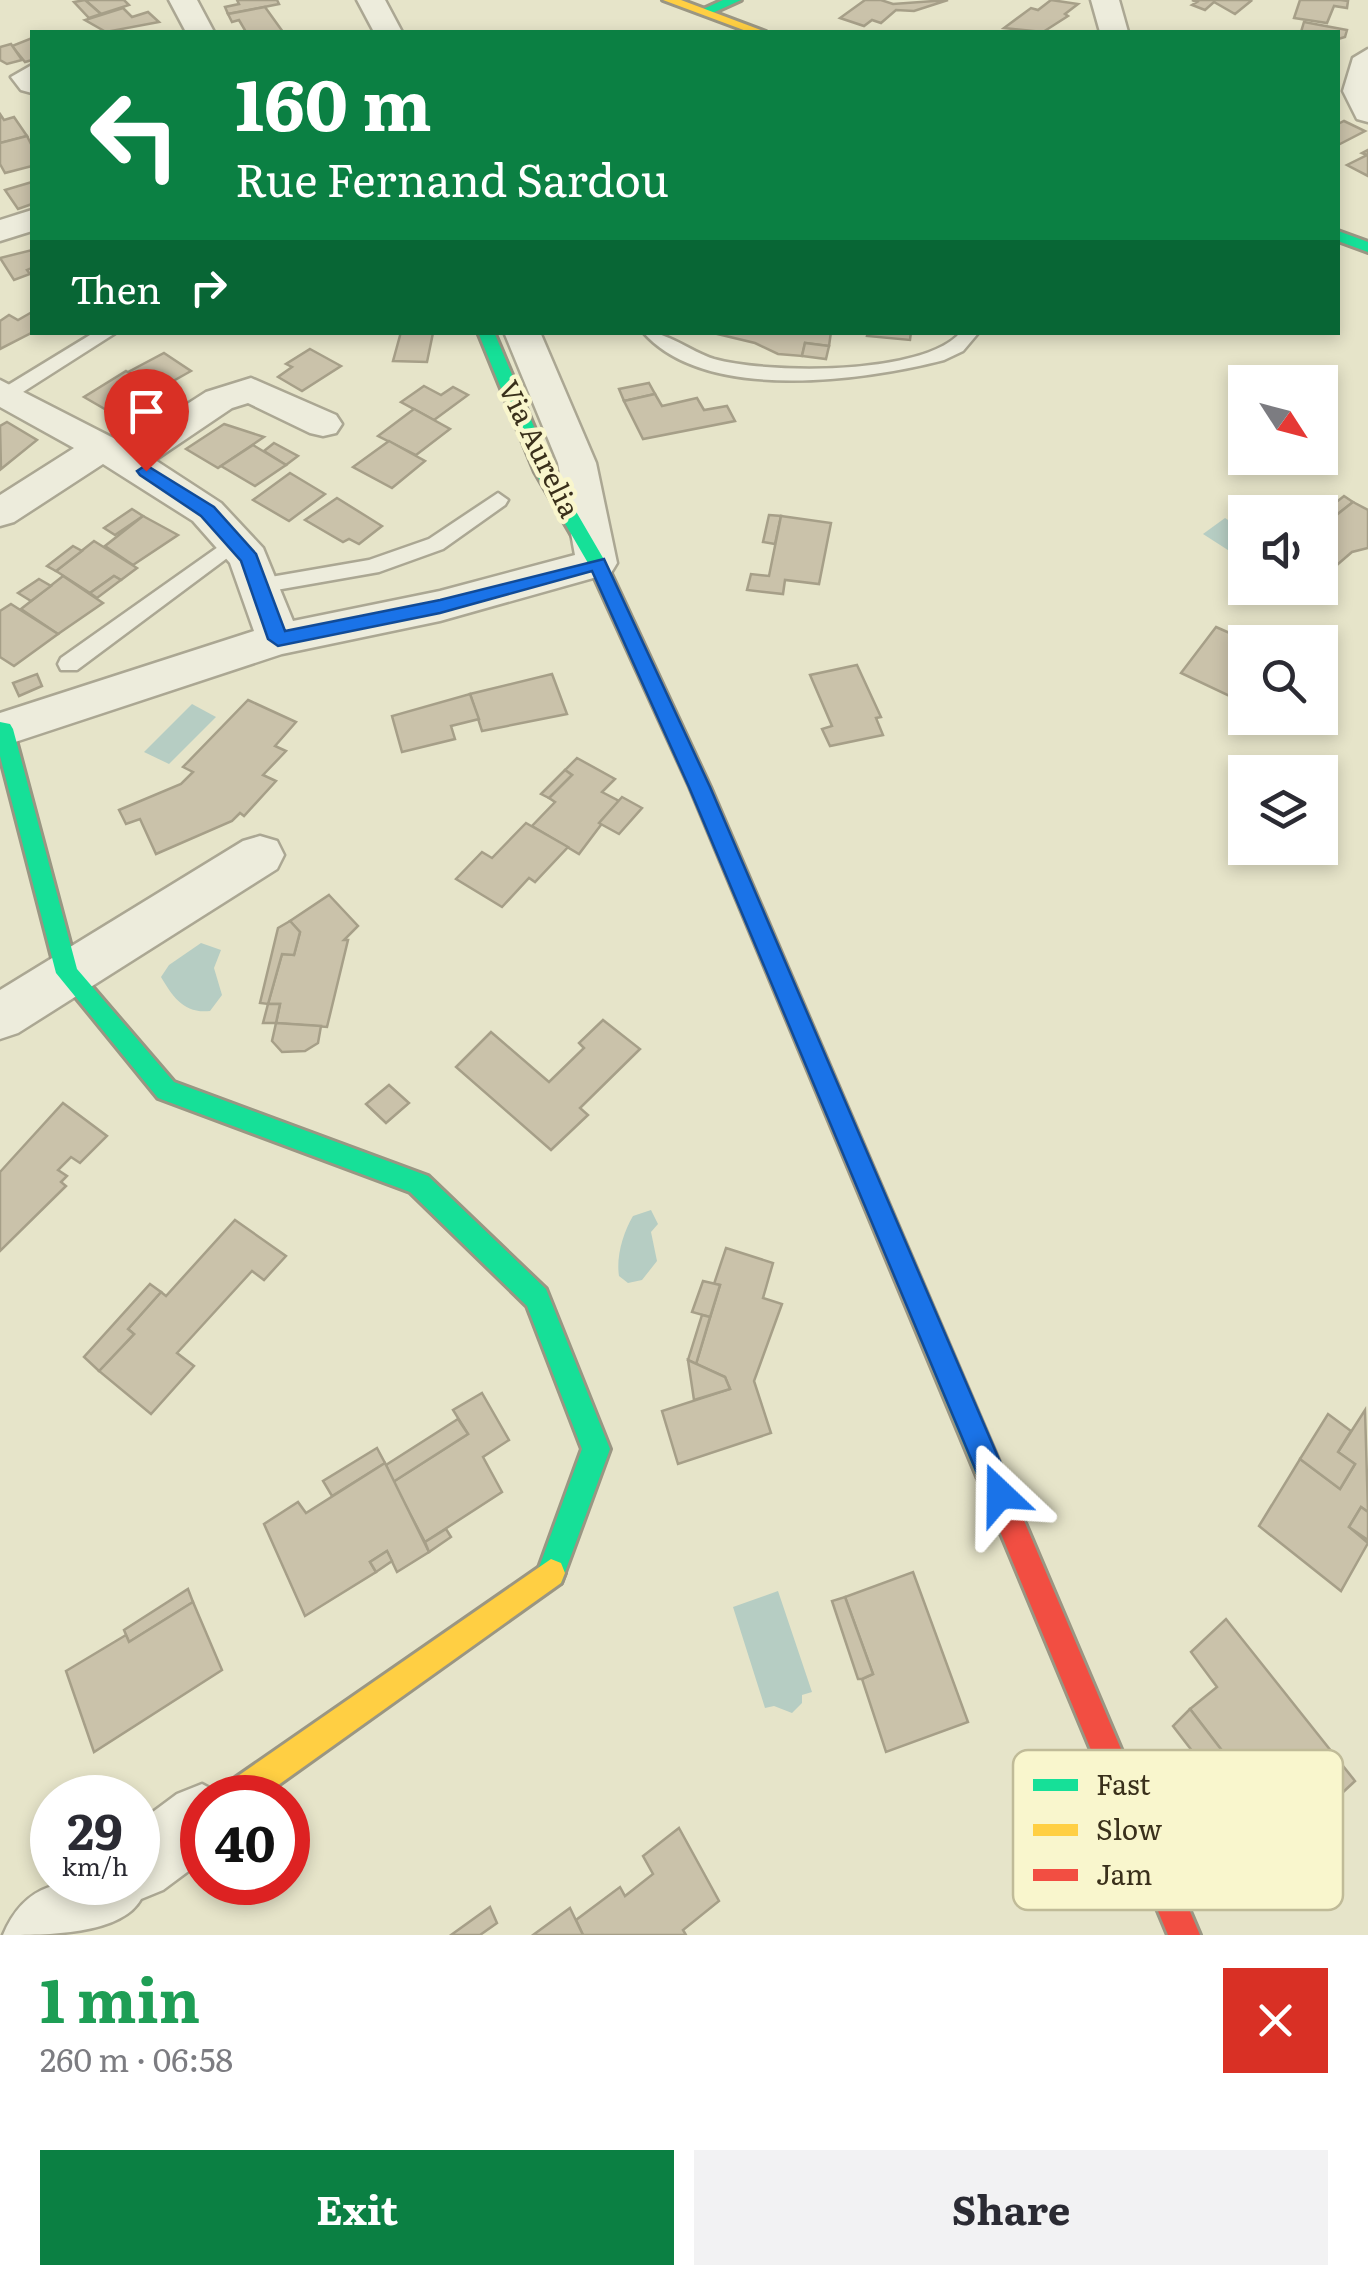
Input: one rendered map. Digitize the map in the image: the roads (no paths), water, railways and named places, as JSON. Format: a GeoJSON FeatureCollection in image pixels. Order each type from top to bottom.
{"type":"FeatureCollection","features":[{"type":"Feature","properties":{"kind":"street"},"geometry":{"type":"LineString","coordinates":[[183,0],[199,30]]}},
{"type":"Feature","properties":{"kind":"street"},"geometry":{"type":"LineString","coordinates":[[358,0],[371,30]]}},
{"type":"Feature","properties":{"kind":"street"},"geometry":{"type":"LineString","coordinates":[[372,0],[387,30]]}},
{"type":"Feature","properties":{"kind":"street"},"geometry":{"type":"LineString","coordinates":[[669,0],[754,30]]}},
{"type":"Feature","properties":{"kind":"street"},"geometry":{"type":"LineString","coordinates":[[703,12],[734,0]]}},
{"type":"Feature","properties":{"kind":"street"},"geometry":{"type":"LineString","coordinates":[[1104,0],[1113,30]]}},
{"type":"Feature","properties":{"kind":"street"},"geometry":{"type":"LineString","coordinates":[[1368,58],[1358,91],[1368,113]]}},
{"type":"Feature","properties":{"kind":"street"},"geometry":{"type":"LineString","coordinates":[[0,231],[30,221]]}},
{"type":"Feature","properties":{"kind":"street"},"geometry":{"type":"LineString","coordinates":[[1340,237],[1368,247]]}},
{"type":"Feature","properties":{"kind":"street","name":"Via Aurelia"},"geometry":{"type":"LineString","coordinates":[[487,335],[544,472],[597,563],[700,787],[1107,1750]]}},
{"type":"Feature","properties":{"kind":"street","name":"Via Aurelia"},"geometry":{"type":"LineString","coordinates":[[523,335],[577,463],[597,563]]}},
{"type":"Feature","properties":{"kind":"street"},"geometry":{"type":"LineString","coordinates":[[0,513],[219,400],[251,390],[323,424]]}},
{"type":"Feature","properties":{"kind":"street"},"geometry":{"type":"LineString","coordinates":[[3,393],[208,512],[249,558],[278,639]]}},
{"type":"Feature","properties":{"kind":"street"},"geometry":{"type":"LineString","coordinates":[[266,1775],[554,1571],[596,1449],[537,1298],[419,1184],[166,1090],[67,973],[1,729],[278,639],[440,606],[597,563]]}},
{"type":"Feature","properties":{"kind":"street"},"geometry":{"type":"LineString","coordinates":[[0,1017],[260,855]]}},
{"type":"Feature","properties":{"kind":"street"},"geometry":{"type":"LineString","coordinates":[[39,1935],[81,1905]]}},
{"type":"Feature","properties":{"kind":"street","name":"Via Aurelia"},"geometry":{"type":"LineString","coordinates":[[1174,1910],[1184,1935]]}},
{"type":"Feature","properties":{"kind":"lane"},"geometry":{"type":"LineString","coordinates":[[3,393],[103,335]]}},
{"type":"Feature","properties":{"kind":"lane"},"geometry":{"type":"LineString","coordinates":[[654,335],[661,344],[697,359],[765,374],[824,376],[954,350],[967,335]]}},
{"type":"Feature","properties":{"kind":"lane"},"geometry":{"type":"LineString","coordinates":[[259,586],[388,562],[436,544],[498,500]]}},
{"type":"Feature","properties":{"kind":"lane"},"geometry":{"type":"LineString","coordinates":[[69,664],[235,542]]}}]}
